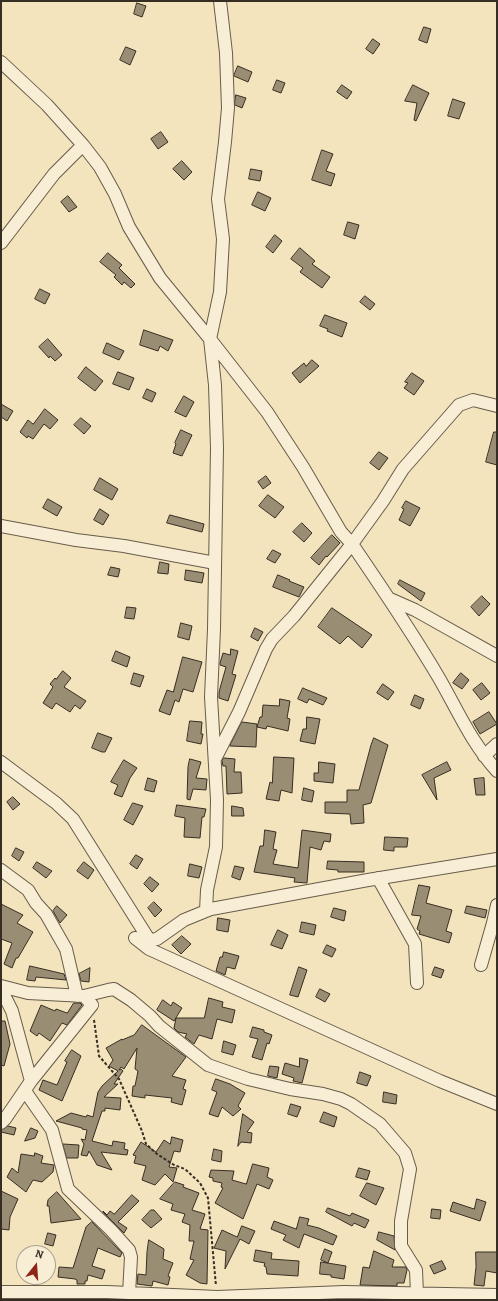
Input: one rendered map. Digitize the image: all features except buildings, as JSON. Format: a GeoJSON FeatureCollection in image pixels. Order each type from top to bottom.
{"type":"FeatureCollection","features":[{"type":"Feature","properties":{"kind":"street"},"geometry":{"type":"LineString","coordinates":[[206,911],[207,890],[216,847],[217,800],[211,697],[217,448],[215,385],[210,339],[220,292],[222,238],[218,199],[228,108],[226,53],[220,1]]}},
{"type":"Feature","properties":{"kind":"street"},"geometry":{"type":"LineString","coordinates":[[1,62],[47,105],[83,145],[100,167],[115,194],[129,227],[160,278],[268,412],[303,467],[341,532],[352,544],[390,599],[439,678],[471,738],[497,771]]}},
{"type":"Feature","properties":{"kind":"street"},"geometry":{"type":"LineString","coordinates":[[1,242],[54,174],[83,145]]}},
{"type":"Feature","properties":{"kind":"street"},"geometry":{"type":"LineString","coordinates":[[215,759],[239,712],[266,649],[272,639],[294,616],[352,544],[383,501],[402,469],[459,405],[473,400],[497,406]]}},
{"type":"Feature","properties":{"kind":"street"},"geometry":{"type":"LineString","coordinates":[[1,526],[76,540],[124,546],[215,563]]}},
{"type":"Feature","properties":{"kind":"street"},"geometry":{"type":"LineString","coordinates":[[390,599],[415,610],[497,656]]}},
{"type":"Feature","properties":{"kind":"street"},"geometry":{"type":"LineString","coordinates":[[484,756],[497,744]]}},
{"type":"Feature","properties":{"kind":"street"},"geometry":{"type":"LineString","coordinates":[[1,762],[56,803],[73,819],[96,854],[114,886],[148,938],[151,940],[157,939],[184,920],[211,909],[378,878],[497,859]]}},
{"type":"Feature","properties":{"kind":"street"},"geometry":{"type":"LineString","coordinates":[[1,870],[28,890],[46,914],[66,949],[84,999]]}},
{"type":"Feature","properties":{"kind":"street"},"geometry":{"type":"LineString","coordinates":[[378,878],[415,944],[417,983]]}},
{"type":"Feature","properties":{"kind":"street"},"geometry":{"type":"LineString","coordinates":[[482,964],[496,920],[497,905]]}},
{"type":"Feature","properties":{"kind":"street"},"geometry":{"type":"LineString","coordinates":[[135,938],[149,949],[440,1081],[497,1104]]}},
{"type":"Feature","properties":{"kind":"street"},"geometry":{"type":"LineString","coordinates":[[1,988],[28,993],[84,999],[108,990],[114,990],[131,1000],[159,1026],[208,1065],[248,1079],[341,1099],[380,1124],[405,1153],[410,1169],[401,1221],[401,1246],[416,1270],[418,1294]]}},
{"type":"Feature","properties":{"kind":"street"},"geometry":{"type":"LineString","coordinates":[[1,988],[12,1012],[28,1086],[52,1130],[68,1189],[111,1230],[129,1250],[131,1257],[129,1294]]}},
{"type":"Feature","properties":{"kind":"street"},"geometry":{"type":"LineString","coordinates":[[1,1123],[49,1056],[84,999]]}},
{"type":"Feature","properties":{"kind":"street"},"geometry":{"type":"LineString","coordinates":[[1,1292],[105,1296],[129,1294],[217,1298],[305,1293],[391,1296],[418,1294],[497,1295]]}},
{"type":"Feature","properties":{"kind":"path"},"geometry":{"type":"LineString","coordinates":[[84,999],[99,1056],[119,1079],[142,1131],[146,1144],[174,1165],[185,1169],[200,1183],[208,1198],[217,1298]]}}]}
